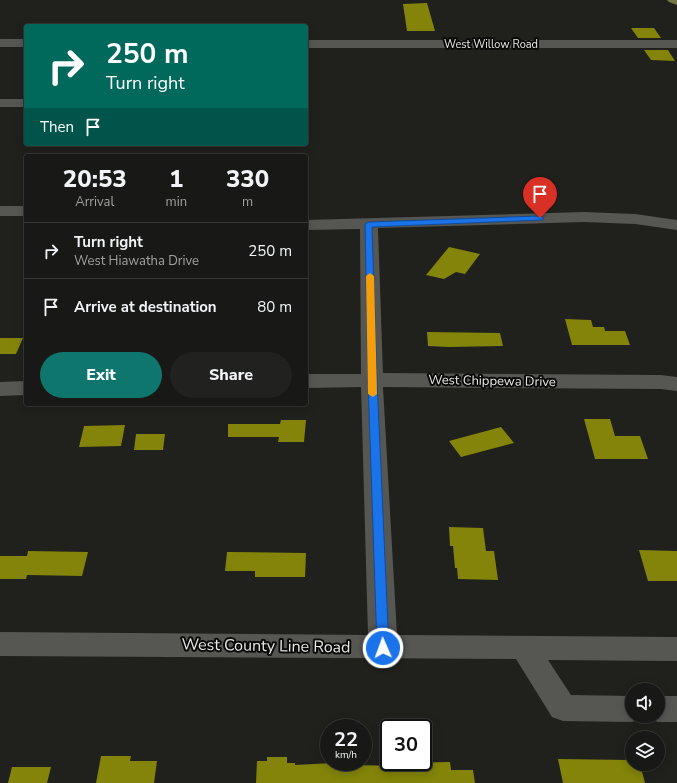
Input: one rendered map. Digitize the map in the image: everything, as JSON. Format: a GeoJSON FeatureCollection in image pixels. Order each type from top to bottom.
{"type":"FeatureCollection","features":[{"type":"Feature","properties":{"kind":"main road"},"geometry":{"type":"LineString","coordinates":[[673,0],[677,2]]}},
{"type":"Feature","properties":{"kind":"street"},"geometry":{"type":"LineString","coordinates":[[0,43],[24,43]]}},
{"type":"Feature","properties":{"kind":"street","name":"West Willow Road"},"geometry":{"type":"LineString","coordinates":[[308,44],[677,44]]}},
{"type":"Feature","properties":{"kind":"street"},"geometry":{"type":"LineString","coordinates":[[0,103],[24,103]]}},
{"type":"Feature","properties":{"kind":"street"},"geometry":{"type":"LineString","coordinates":[[0,211],[24,212]]}},
{"type":"Feature","properties":{"kind":"street"},"geometry":{"type":"LineString","coordinates":[[308,225],[584,218],[635,219],[677,225]]}},
{"type":"Feature","properties":{"kind":"street"},"geometry":{"type":"LineString","coordinates":[[369,224],[372,380],[383,648]]}},
{"type":"Feature","properties":{"kind":"street","name":"West Chippewa Drive"},"geometry":{"type":"LineString","coordinates":[[308,381],[661,382],[677,384]]}},
{"type":"Feature","properties":{"kind":"street"},"geometry":{"type":"LineString","coordinates":[[0,389],[24,388]]}},
{"type":"Feature","properties":{"kind":"street","name":"West County Line Road"},"geometry":{"type":"LineString","coordinates":[[0,644],[677,650]]}},
{"type":"Feature","properties":{"kind":"street"},"geometry":{"type":"LineString","coordinates":[[524,648],[563,708],[625,709]]}},
{"type":"Feature","properties":{"kind":"street"},"geometry":{"type":"LineString","coordinates":[[665,709],[677,709]]}},
{"type":"Feature","properties":{"kind":"building"},"geometry":{"type":"Polygon","coordinates":[[[427,3],[435,31],[407,31],[403,4],[427,3]]]}},
{"type":"Feature","properties":{"kind":"building"},"geometry":{"type":"Polygon","coordinates":[[[631,28],[654,28],[661,38],[638,38],[631,28]]]}},
{"type":"Feature","properties":{"kind":"building"},"geometry":{"type":"Polygon","coordinates":[[[644,50],[668,50],[675,61],[651,60],[644,50]]]}},
{"type":"Feature","properties":{"kind":"building"},"geometry":{"type":"Polygon","coordinates":[[[449,247],[480,254],[465,274],[456,272],[444,279],[426,275],[449,247]]]}},
{"type":"Feature","properties":{"kind":"building"},"geometry":{"type":"Polygon","coordinates":[[[565,319],[591,320],[593,327],[604,327],[605,331],[625,331],[630,345],[572,345],[565,319]]]}},
{"type":"Feature","properties":{"kind":"building"},"geometry":{"type":"Polygon","coordinates":[[[427,332],[500,333],[503,346],[428,346],[427,332]]]}},
{"type":"Feature","properties":{"kind":"building"},"geometry":{"type":"Polygon","coordinates":[[[0,338],[23,338],[16,354],[0,354],[0,338]]]}},
{"type":"Feature","properties":{"kind":"building"},"geometry":{"type":"Polygon","coordinates":[[[584,419],[610,419],[615,436],[640,436],[648,459],[595,459],[584,419]]]}},
{"type":"Feature","properties":{"kind":"building"},"geometry":{"type":"Polygon","coordinates":[[[281,420],[306,420],[304,442],[278,442],[279,437],[228,437],[228,424],[280,424],[281,420]]]}},
{"type":"Feature","properties":{"kind":"building"},"geometry":{"type":"Polygon","coordinates":[[[125,425],[121,446],[79,447],[84,426],[125,425]]]}},
{"type":"Feature","properties":{"kind":"building"},"geometry":{"type":"Polygon","coordinates":[[[501,427],[514,443],[461,457],[449,441],[501,427]]]}},
{"type":"Feature","properties":{"kind":"building"},"geometry":{"type":"Polygon","coordinates":[[[136,434],[165,434],[163,450],[134,450],[136,434]]]}},
{"type":"Feature","properties":{"kind":"building"},"geometry":{"type":"Polygon","coordinates":[[[449,527],[483,528],[486,551],[494,551],[498,580],[458,579],[457,568],[455,568],[453,546],[450,546],[449,527]]]}},
{"type":"Feature","properties":{"kind":"building"},"geometry":{"type":"Polygon","coordinates":[[[639,550],[677,551],[677,581],[648,581],[639,550]]]}},
{"type":"Feature","properties":{"kind":"building"},"geometry":{"type":"Polygon","coordinates":[[[28,551],[88,552],[82,576],[27,575],[26,579],[0,579],[0,556],[27,556],[28,551]]]}},
{"type":"Feature","properties":{"kind":"building"},"geometry":{"type":"Polygon","coordinates":[[[227,552],[306,553],[305,577],[255,577],[255,571],[225,571],[227,552]]]}},
{"type":"Feature","properties":{"kind":"building"},"geometry":{"type":"Polygon","coordinates":[[[101,756],[131,756],[130,761],[157,761],[154,783],[96,783],[101,756]]]}},
{"type":"Feature","properties":{"kind":"building"},"geometry":{"type":"Polygon","coordinates":[[[267,757],[287,757],[287,763],[295,763],[295,765],[320,764],[320,771],[372,771],[372,765],[380,766],[380,771],[432,771],[432,762],[450,762],[451,770],[473,770],[475,783],[256,783],[257,761],[267,761],[267,757]]]}},
{"type":"Feature","properties":{"kind":"building"},"geometry":{"type":"Polygon","coordinates":[[[558,759],[625,760],[625,771],[642,771],[645,783],[563,783],[558,759]]]}},
{"type":"Feature","properties":{"kind":"building"},"geometry":{"type":"Polygon","coordinates":[[[12,767],[51,767],[47,783],[8,783],[12,767]]]}},
{"type":"Feature","properties":{"kind":"slow traffic"},"geometry":{"type":"LineString","coordinates":[[370,276],[373,394]]}},
{"type":"Feature","properties":{"kind":"route"},"geometry":{"type":"LineString","coordinates":[[383,648],[372,380],[369,224],[540,218]]}}]}
